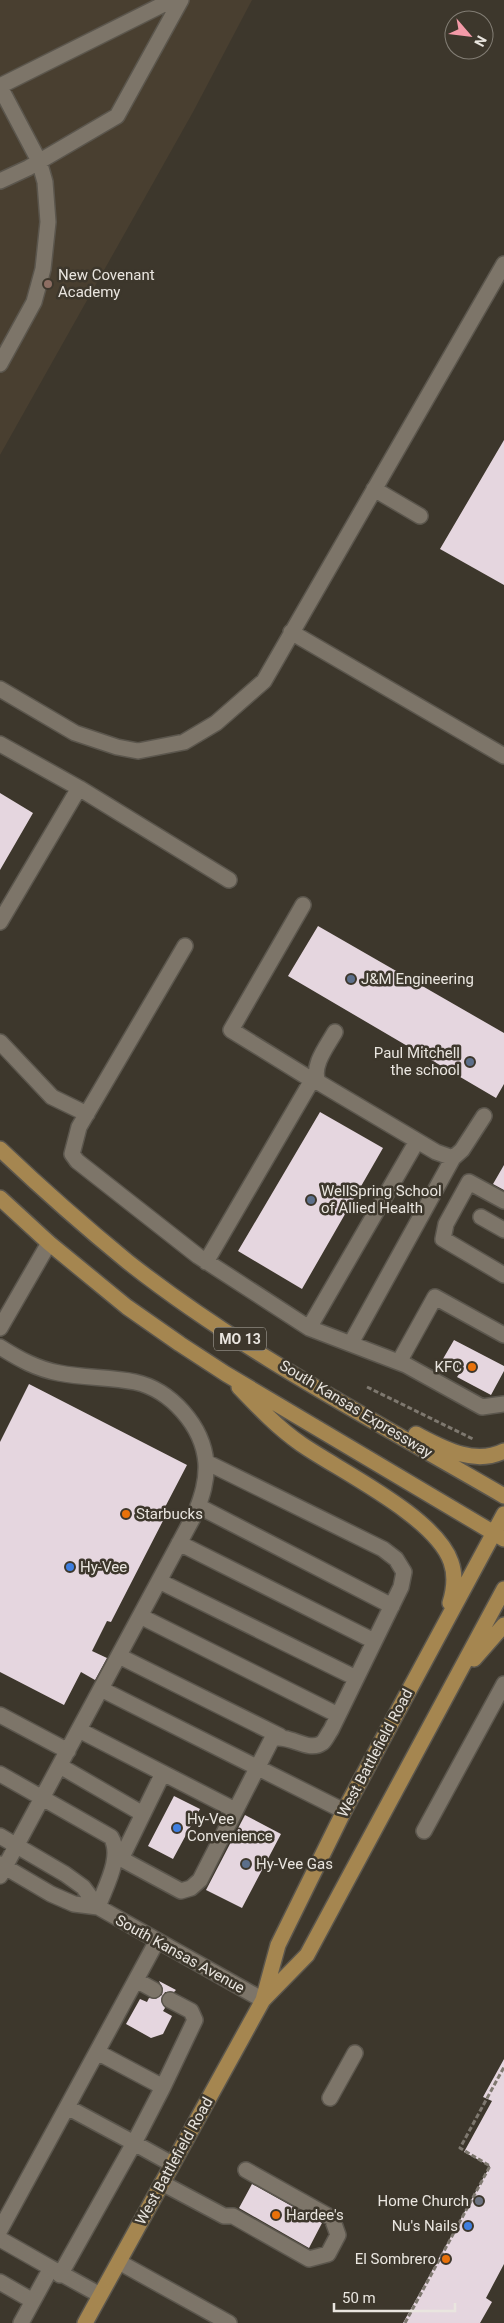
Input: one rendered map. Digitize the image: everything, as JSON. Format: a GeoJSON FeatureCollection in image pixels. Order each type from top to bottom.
{"type":"FeatureCollection","features":[{"type":"Feature","properties":{"kind":"main road","name":"South Kansas Expressway"},"geometry":{"type":"LineString","coordinates":[[0,1149],[129,1262],[216,1324],[299,1376],[504,1496]]}},
{"type":"Feature","properties":{"kind":"main road","name":"MO 13"},"geometry":{"type":"LineString","coordinates":[[0,1198],[49,1243],[127,1307],[226,1374],[498,1536]]}},
{"type":"Feature","properties":{"kind":"main road"},"geometry":{"type":"LineString","coordinates":[[226,1374],[258,1407],[294,1438],[394,1502],[436,1538],[451,1561],[454,1572],[452,1597],[444,1622]]}},
{"type":"Feature","properties":{"kind":"main road"},"geometry":{"type":"LineString","coordinates":[[299,1376],[455,1452],[479,1457],[490,1456],[504,1451]]}},
{"type":"Feature","properties":{"kind":"main road","name":"West Battlefield Road"},"geometry":{"type":"LineString","coordinates":[[85,2323],[262,2000],[278,1945],[344,1811],[444,1622],[498,1536],[504,1514]]}},
{"type":"Feature","properties":{"kind":"main road","name":"West Battlefield Road"},"geometry":{"type":"LineString","coordinates":[[262,2000],[307,1955],[504,1589]]}},
{"type":"Feature","properties":{"kind":"main road"},"geometry":{"type":"LineString","coordinates":[[432,1722],[478,1654],[504,1625]]}},
{"type":"Feature","properties":{"kind":"street"},"geometry":{"type":"LineString","coordinates":[[0,364],[34,302],[43,268],[48,209],[45,182],[38,161],[0,87],[172,0]]}},
{"type":"Feature","properties":{"kind":"street"},"geometry":{"type":"LineString","coordinates":[[0,181],[117,116],[181,0]]}},
{"type":"Feature","properties":{"kind":"street"},"geometry":{"type":"LineString","coordinates":[[0,688],[75,733],[117,747],[138,751],[184,742],[216,723],[264,681],[504,264]]}},
{"type":"Feature","properties":{"kind":"street"},"geometry":{"type":"LineString","coordinates":[[374,489],[420,516]]}},
{"type":"Feature","properties":{"kind":"street"},"geometry":{"type":"LineString","coordinates":[[291,632],[504,756]]}},
{"type":"Feature","properties":{"kind":"street"},"geometry":{"type":"LineString","coordinates":[[0,744],[79,788],[229,880]]}},
{"type":"Feature","properties":{"kind":"street"},"geometry":{"type":"LineString","coordinates":[[0,922],[79,788]]}},
{"type":"Feature","properties":{"kind":"street"},"geometry":{"type":"LineString","coordinates":[[303,905],[231,1030],[314,1077],[318,1082],[436,1152],[453,1158]]}},
{"type":"Feature","properties":{"kind":"street"},"geometry":{"type":"LineString","coordinates":[[185,946],[79,1127],[72,1154],[77,1161],[206,1262],[309,1328],[398,1362],[482,1407],[504,1404]]}},
{"type":"Feature","properties":{"kind":"street"},"geometry":{"type":"LineString","coordinates":[[206,1262],[314,1077],[335,1032]]}},
{"type":"Feature","properties":{"kind":"street"},"geometry":{"type":"LineString","coordinates":[[0,1042],[52,1097],[87,1114]]}},
{"type":"Feature","properties":{"kind":"street"},"geometry":{"type":"LineString","coordinates":[[351,1344],[453,1158],[462,1150],[484,1116]]}},
{"type":"Feature","properties":{"kind":"street"},"geometry":{"type":"LineString","coordinates":[[309,1328],[417,1141]]}},
{"type":"Feature","properties":{"kind":"street"},"geometry":{"type":"LineString","coordinates":[[504,1201],[469,1182],[446,1224],[443,1239],[504,1275]]}},
{"type":"Feature","properties":{"kind":"street"},"geometry":{"type":"LineString","coordinates":[[481,1217],[504,1230]]}},
{"type":"Feature","properties":{"kind":"street"},"geometry":{"type":"LineString","coordinates":[[0,1328],[49,1243]]}},
{"type":"Feature","properties":{"kind":"street"},"geometry":{"type":"LineString","coordinates":[[398,1362],[435,1297],[504,1335]]}},
{"type":"Feature","properties":{"kind":"street"},"geometry":{"type":"LineString","coordinates":[[0,1347],[32,1366],[58,1373],[136,1382],[163,1392],[183,1410],[198,1435],[206,1462],[205,1487],[198,1506],[18,1846],[2,1869]]}},
{"type":"Feature","properties":{"kind":"street"},"geometry":{"type":"LineString","coordinates":[[119,1656],[280,1736],[312,1746],[322,1743],[338,1715],[401,1587],[404,1572],[396,1559],[383,1549],[206,1462]]}},
{"type":"Feature","properties":{"kind":"street"},"geometry":{"type":"LineString","coordinates":[[198,1506],[392,1606]]}},
{"type":"Feature","properties":{"kind":"street"},"geometry":{"type":"LineString","coordinates":[[179,1543],[374,1641]]}},
{"type":"Feature","properties":{"kind":"street"},"geometry":{"type":"LineString","coordinates":[[159,1581],[356,1678]]}},
{"type":"Feature","properties":{"kind":"street"},"geometry":{"type":"LineString","coordinates":[[140,1616],[338,1715]]}},
{"type":"Feature","properties":{"kind":"street"},"geometry":{"type":"LineString","coordinates":[[424,1831],[504,1684]]}},
{"type":"Feature","properties":{"kind":"street"},"geometry":{"type":"LineString","coordinates":[[101,1689],[344,1811]]}},
{"type":"Feature","properties":{"kind":"street"},"geometry":{"type":"LineString","coordinates":[[0,1716],[68,1751]]}},
{"type":"Feature","properties":{"kind":"street"},"geometry":{"type":"LineString","coordinates":[[79,1730],[236,1810]]}},
{"type":"Feature","properties":{"kind":"street"},"geometry":{"type":"LineString","coordinates":[[118,1858],[181,1891],[191,1888],[200,1880],[272,1739],[280,1736]]}},
{"type":"Feature","properties":{"kind":"street"},"geometry":{"type":"LineString","coordinates":[[60,1766],[143,1814]]}},
{"type":"Feature","properties":{"kind":"street"},"geometry":{"type":"LineString","coordinates":[[98,1907],[118,1858],[143,1814],[163,1773]]}},
{"type":"Feature","properties":{"kind":"street"},"geometry":{"type":"LineString","coordinates":[[0,1774],[111,1837],[116,1846],[118,1858]]}},
{"type":"Feature","properties":{"kind":"street","name":"South Kansas Avenue"},"geometry":{"type":"LineString","coordinates":[[0,1836],[66,1874],[83,1887],[98,1907]]}},
{"type":"Feature","properties":{"kind":"street","name":"South Kansas Avenue"},"geometry":{"type":"LineString","coordinates":[[2,1869],[74,1904],[98,1907],[262,2000]]}},
{"type":"Feature","properties":{"kind":"street"},"geometry":{"type":"LineString","coordinates":[[0,2230],[157,1941]]}},
{"type":"Feature","properties":{"kind":"street"},"geometry":{"type":"LineString","coordinates":[[136,1980],[154,1990]]}},
{"type":"Feature","properties":{"kind":"street"},"geometry":{"type":"LineString","coordinates":[[21,2323],[33,2301],[56,2271],[134,2143],[195,2020],[191,2011],[170,2000]]}},
{"type":"Feature","properties":{"kind":"street"},"geometry":{"type":"LineString","coordinates":[[97,2052],[163,2087]]}},
{"type":"Feature","properties":{"kind":"street"},"geometry":{"type":"LineString","coordinates":[[330,2098],[355,2053]]}},
{"type":"Feature","properties":{"kind":"street"},"geometry":{"type":"LineString","coordinates":[[67,2107],[172,2164]]}},
{"type":"Feature","properties":{"kind":"street"},"geometry":{"type":"LineString","coordinates":[[162,2183],[224,2216],[233,2216],[309,2260],[328,2254],[338,2235],[332,2218],[246,2170]]}},
{"type":"Feature","properties":{"kind":"street"},"geometry":{"type":"LineString","coordinates":[[0,2239],[100,2295]]}},
{"type":"Feature","properties":{"kind":"street"},"geometry":{"type":"LineString","coordinates":[[119,2262],[229,2323]]}},
{"type":"Feature","properties":{"kind":"street"},"geometry":{"type":"LineString","coordinates":[[0,2282],[33,2301]]}},
{"type":"Feature","properties":{"kind":"path"},"geometry":{"type":"LineString","coordinates":[[367,1386],[473,1439]]}},
{"type":"Feature","properties":{"kind":"path"},"geometry":{"type":"LineString","coordinates":[[405,2323],[490,2166],[460,2148],[504,2067]]}},
{"type":"Feature","properties":{"kind":"shaded area","name":"New Covenant Academy"},"geometry":{"type":"Polygon","coordinates":[[[0,0],[252,0],[193,112],[0,455],[0,0]]]}},
{"type":"Feature","properties":{"kind":"building"},"geometry":{"type":"Polygon","coordinates":[[[504,440],[504,585],[440,549],[504,440]]]}},
{"type":"Feature","properties":{"kind":"building"},"geometry":{"type":"Polygon","coordinates":[[[0,793],[33,813],[0,870],[0,793]]]}},
{"type":"Feature","properties":{"kind":"building"},"geometry":{"type":"Polygon","coordinates":[[[318,926],[504,1033],[504,1084],[496,1098],[288,976],[318,926]]]}},
{"type":"Feature","properties":{"kind":"building","name":"WellSpring School of Allied Health"},"geometry":{"type":"Polygon","coordinates":[[[320,1112],[383,1148],[302,1289],[238,1251],[320,1112]]]}},
{"type":"Feature","properties":{"kind":"building"},"geometry":{"type":"Polygon","coordinates":[[[504,1165],[504,1190],[493,1184],[504,1165]]]}},
{"type":"Feature","properties":{"kind":"building"},"geometry":{"type":"Polygon","coordinates":[[[454,1340],[504,1366],[504,1371],[491,1395],[457,1377],[459,1374],[440,1364],[454,1340]]]}},
{"type":"Feature","properties":{"kind":"building","name":"Hy-Vee"},"geometry":{"type":"Polygon","coordinates":[[[29,1384],[187,1465],[163,1511],[167,1513],[111,1622],[107,1621],[92,1651],[107,1658],[95,1680],[81,1672],[64,1705],[0,1672],[0,1442],[29,1384]]]}},
{"type":"Feature","properties":{"kind":"building"},"geometry":{"type":"Polygon","coordinates":[[[174,1796],[200,1809],[173,1859],[148,1846],[174,1796]]]}},
{"type":"Feature","properties":{"kind":"building"},"geometry":{"type":"Polygon","coordinates":[[[245,1815],[281,1834],[242,1908],[206,1890],[245,1815]]]}},
{"type":"Feature","properties":{"kind":"building"},"geometry":{"type":"Polygon","coordinates":[[[159,1981],[176,1990],[174,1992],[165,1992],[161,2000],[165,2008],[163,2011],[172,2016],[163,2034],[151,2038],[126,2024],[140,1999],[147,2002],[149,1998],[155,1999],[162,1995],[163,1989],[159,1981]]]}},
{"type":"Feature","properties":{"kind":"building"},"geometry":{"type":"Polygon","coordinates":[[[504,2059],[504,2264],[486,2298],[492,2302],[480,2323],[403,2323],[490,2166],[464,2152],[492,2101],[483,2097],[504,2059]]]}},
{"type":"Feature","properties":{"kind":"building"},"geometry":{"type":"Polygon","coordinates":[[[252,2184],[322,2223],[309,2248],[239,2208],[252,2184]]]}},
{"type":"Feature","properties":{"kind":"place","name":"New Covenant Academy"},"geometry":{"type":"Point","coordinates":[48,284]}},
{"type":"Feature","properties":{"kind":"place","name":"J&M Engineering"},"geometry":{"type":"Point","coordinates":[351,979]}},
{"type":"Feature","properties":{"kind":"place","name":"Paul Mitchell the school"},"geometry":{"type":"Point","coordinates":[470,1062]}},
{"type":"Feature","properties":{"kind":"place","name":"WellSpring School of Allied Health"},"geometry":{"type":"Point","coordinates":[311,1200]}},
{"type":"Feature","properties":{"kind":"place","name":"KFC"},"geometry":{"type":"Point","coordinates":[472,1367]}},
{"type":"Feature","properties":{"kind":"place","name":"Starbucks"},"geometry":{"type":"Point","coordinates":[126,1514]}},
{"type":"Feature","properties":{"kind":"place","name":"Hy-Vee"},"geometry":{"type":"Point","coordinates":[70,1567]}},
{"type":"Feature","properties":{"kind":"place","name":"Hy-Vee Convenience"},"geometry":{"type":"Point","coordinates":[177,1828]}},
{"type":"Feature","properties":{"kind":"place","name":"Hy-Vee Gas"},"geometry":{"type":"Point","coordinates":[246,1864]}},
{"type":"Feature","properties":{"kind":"place","name":"Home Church"},"geometry":{"type":"Point","coordinates":[479,2201]}},
{"type":"Feature","properties":{"kind":"place","name":"Hardee's"},"geometry":{"type":"Point","coordinates":[276,2215]}},
{"type":"Feature","properties":{"kind":"place","name":"Nu's Nails"},"geometry":{"type":"Point","coordinates":[468,2226]}},
{"type":"Feature","properties":{"kind":"place","name":"El Sombrero"},"geometry":{"type":"Point","coordinates":[446,2259]}}]}
